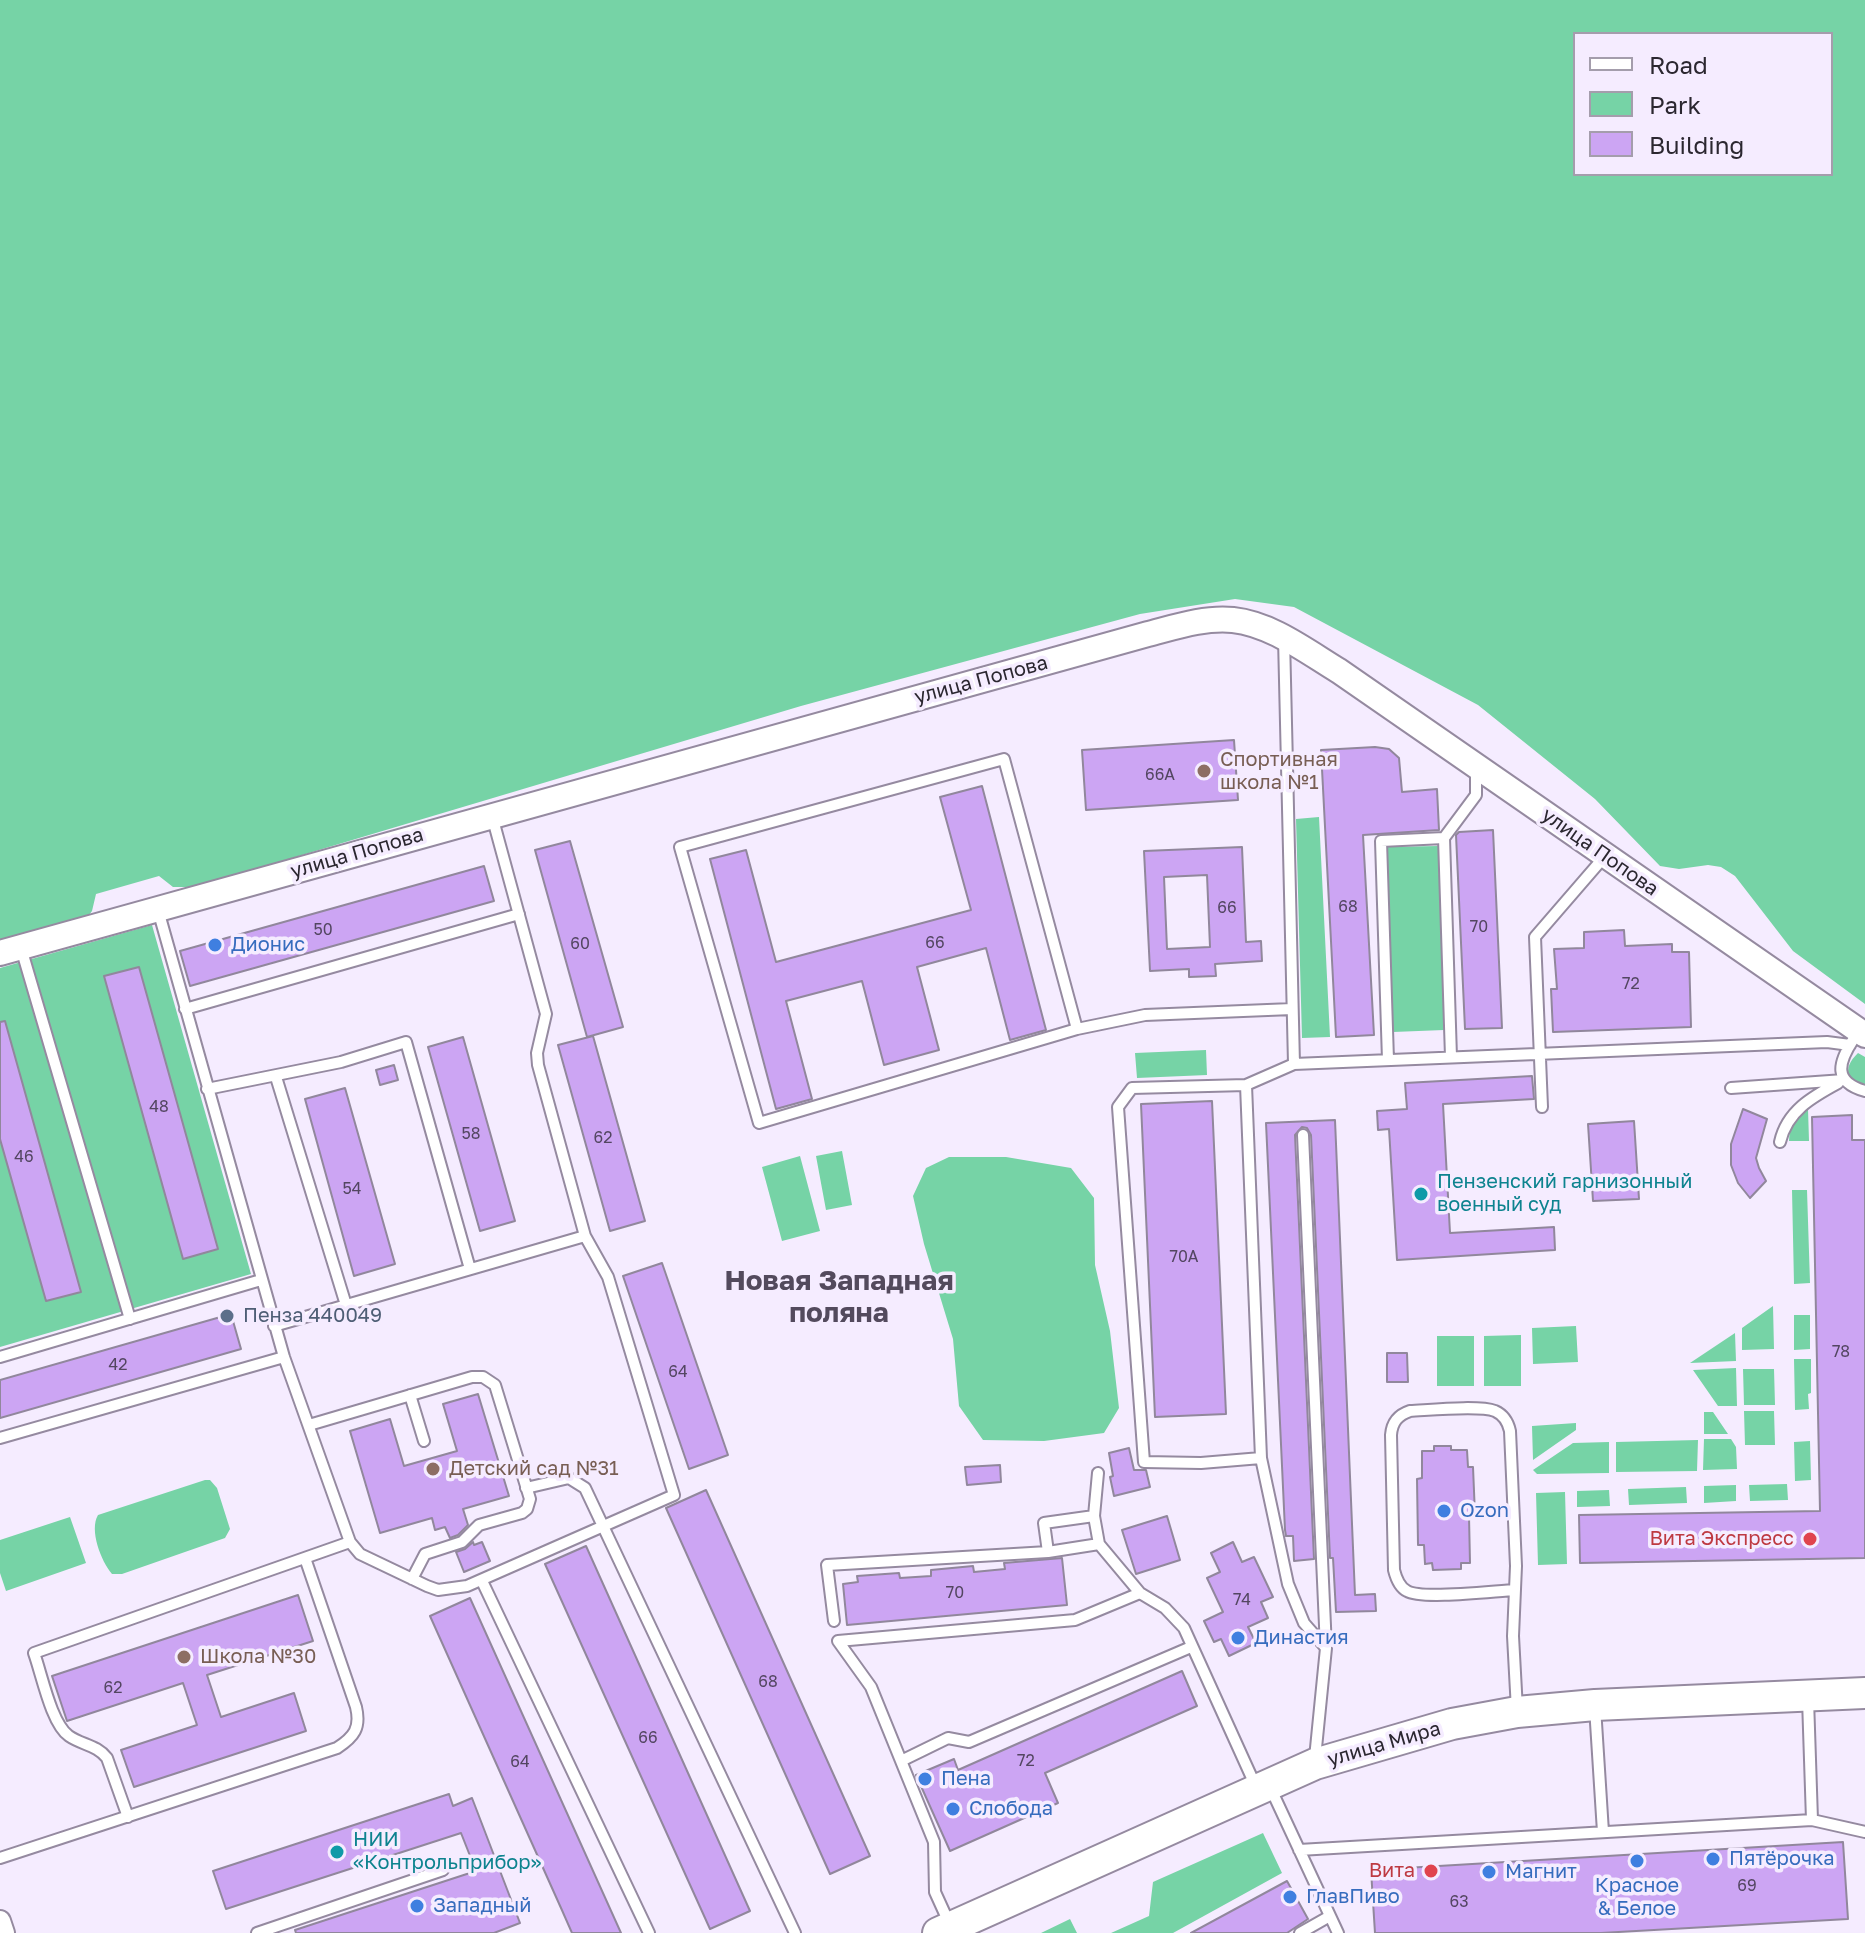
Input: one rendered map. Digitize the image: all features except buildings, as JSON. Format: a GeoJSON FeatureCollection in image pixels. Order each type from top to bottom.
{"type":"FeatureCollection","features":[{"type":"Feature","properties":{"kind":"main road","name":"улица Мира"},"geometry":{"type":"LineString","coordinates":[[948,1931],[1315,1764],[1452,1724],[1517,1712],[1595,1705],[1865,1693]]}},
{"type":"Feature","properties":{"kind":"street","name":"улица Попова"},"geometry":{"type":"LineString","coordinates":[[10,950],[1189,624],[1230,620],[1249,623],[1284,638],[1339,671],[1858,1037]]}},
{"type":"Feature","properties":{"kind":"street"},"geometry":{"type":"LineString","coordinates":[[0,1921],[4,1933]]}},
{"type":"Feature","properties":{"kind":"lane"},"geometry":{"type":"LineString","coordinates":[[1284,638],[1294,1064]]}},
{"type":"Feature","properties":{"kind":"lane"},"geometry":{"type":"LineString","coordinates":[[1077,1029],[1004,759],[680,847],[759,1123],[1077,1029],[1145,1015],[1292,1009]]}},
{"type":"Feature","properties":{"kind":"lane"},"geometry":{"type":"LineString","coordinates":[[1451,1057],[1444,838],[1476,795],[1476,766]]}},
{"type":"Feature","properties":{"kind":"lane"},"geometry":{"type":"LineString","coordinates":[[157,909],[274,1326],[350,1542],[360,1554],[412,1579],[438,1590],[452,1590],[482,1581],[674,1495],[608,1277],[585,1236],[538,1065],[537,1053],[546,1014],[492,815]]}},
{"type":"Feature","properties":{"kind":"lane"},"geometry":{"type":"LineString","coordinates":[[1388,1060],[1381,841],[1444,838]]}},
{"type":"Feature","properties":{"kind":"lane"},"geometry":{"type":"LineString","coordinates":[[1542,1107],[1535,937],[1605,856]]}},
{"type":"Feature","properties":{"kind":"lane"},"geometry":{"type":"LineString","coordinates":[[185,1009],[519,914]]}},
{"type":"Feature","properties":{"kind":"lane"},"geometry":{"type":"LineString","coordinates":[[10,950],[130,1319]]}},
{"type":"Feature","properties":{"kind":"lane"},"geometry":{"type":"LineString","coordinates":[[1261,1458],[1201,1463],[1144,1462],[1118,1107],[1132,1088],[1246,1085],[1294,1064],[1827,1042],[1858,1037]]}},
{"type":"Feature","properties":{"kind":"lane"},"geometry":{"type":"LineString","coordinates":[[1844,1080],[1842,1061],[1858,1037]]}},
{"type":"Feature","properties":{"kind":"lane"},"geometry":{"type":"LineString","coordinates":[[207,1089],[341,1062],[406,1042],[470,1269]]}},
{"type":"Feature","properties":{"kind":"lane"},"geometry":{"type":"LineString","coordinates":[[276,1077],[346,1305]]}},
{"type":"Feature","properties":{"kind":"lane"},"geometry":{"type":"LineString","coordinates":[[1780,1142],[1783,1127],[1794,1113],[1810,1099],[1844,1080]]}},
{"type":"Feature","properties":{"kind":"lane"},"geometry":{"type":"LineString","coordinates":[[1731,1088],[1844,1080],[1865,1091]]}},
{"type":"Feature","properties":{"kind":"lane"},"geometry":{"type":"LineString","coordinates":[[1246,1085],[1261,1458],[1288,1584],[1304,1623],[1326,1648]]}},
{"type":"Feature","properties":{"kind":"lane"},"geometry":{"type":"LineString","coordinates":[[1303,1135],[1326,1648],[1315,1764]]}},
{"type":"Feature","properties":{"kind":"lane"},"geometry":{"type":"LineString","coordinates":[[274,1326],[585,1236]]}},
{"type":"Feature","properties":{"kind":"lane"},"geometry":{"type":"LineString","coordinates":[[0,1357],[261,1280]]}},
{"type":"Feature","properties":{"kind":"lane"},"geometry":{"type":"LineString","coordinates":[[0,1438],[284,1357]]}},
{"type":"Feature","properties":{"kind":"lane"},"geometry":{"type":"LineString","coordinates":[[309,1425],[472,1377],[489,1379],[499,1392],[530,1499],[527,1509],[479,1525],[462,1542],[432,1550],[422,1558],[412,1579]]}},
{"type":"Feature","properties":{"kind":"lane"},"geometry":{"type":"LineString","coordinates":[[410,1395],[424,1441]]}},
{"type":"Feature","properties":{"kind":"lane"},"geometry":{"type":"LineString","coordinates":[[1515,1590],[1426,1595],[1408,1592],[1401,1586],[1394,1570],[1391,1435],[1396,1418],[1403,1413],[1486,1409],[1503,1416],[1508,1422],[1515,1590],[1513,1636],[1517,1712]]}},
{"type":"Feature","properties":{"kind":"lane"},"geometry":{"type":"LineString","coordinates":[[1098,1473],[1094,1516],[1099,1544],[1140,1593],[1165,1608],[1184,1628],[1263,1788],[1299,1850],[1338,1933]]}},
{"type":"Feature","properties":{"kind":"lane"},"geometry":{"type":"LineString","coordinates":[[526,1488],[569,1478],[578,1481],[591,1498],[795,1933]]}},
{"type":"Feature","properties":{"kind":"lane"},"geometry":{"type":"LineString","coordinates":[[1048,1552],[1044,1523],[1094,1516]]}},
{"type":"Feature","properties":{"kind":"lane"},"geometry":{"type":"LineString","coordinates":[[128,1817],[107,1758],[60,1727],[34,1653],[350,1542]]}},
{"type":"Feature","properties":{"kind":"lane"},"geometry":{"type":"LineString","coordinates":[[834,1621],[827,1565],[1048,1552],[1099,1544]]}},
{"type":"Feature","properties":{"kind":"lane"},"geometry":{"type":"LineString","coordinates":[[0,1858],[337,1748],[349,1740],[357,1730],[359,1719],[305,1558]]}},
{"type":"Feature","properties":{"kind":"lane"},"geometry":{"type":"LineString","coordinates":[[482,1581],[649,1933]]}},
{"type":"Feature","properties":{"kind":"lane"},"geometry":{"type":"LineString","coordinates":[[948,1931],[935,1892],[934,1842],[871,1687],[838,1641],[1075,1620],[1140,1593]]}},
{"type":"Feature","properties":{"kind":"lane"},"geometry":{"type":"LineString","coordinates":[[901,1761],[948,1738],[969,1742],[1191,1647]]}},
{"type":"Feature","properties":{"kind":"lane"},"geometry":{"type":"LineString","coordinates":[[1808,1695],[1812,1820]]}},
{"type":"Feature","properties":{"kind":"lane"},"geometry":{"type":"LineString","coordinates":[[1595,1705],[1603,1832]]}},
{"type":"Feature","properties":{"kind":"lane"},"geometry":{"type":"LineString","coordinates":[[1299,1850],[1812,1820],[1865,1832]]}},
{"type":"Feature","properties":{"kind":"lane"},"geometry":{"type":"LineString","coordinates":[[257,1933],[443,1870]]}},
{"type":"Feature","properties":{"kind":"lane"},"geometry":{"type":"LineString","coordinates":[[1300,1933],[1330,1916]]}},
{"type":"Feature","properties":{"kind":"green space"},"geometry":{"type":"Polygon","coordinates":[[[0,0],[1865,0],[1865,1004],[1793,951],[1735,876],[1721,867],[1708,865],[1679,869],[1660,866],[1595,799],[1478,705],[1294,607],[1235,599],[1140,614],[801,706],[195,887],[173,887],[159,876],[96,894],[92,911],[86,919],[0,943],[0,0]]]}},
{"type":"Feature","properties":{"kind":"green space"},"geometry":{"type":"Polygon","coordinates":[[[1319,817],[1330,1037],[1302,1038],[1296,819],[1319,817]]]}},
{"type":"Feature","properties":{"kind":"green space"},"geometry":{"type":"Polygon","coordinates":[[[1438,846],[1444,1030],[1393,1032],[1387,847],[1438,846]]]}},
{"type":"Feature","properties":{"kind":"green space"},"geometry":{"type":"Polygon","coordinates":[[[152,925],[251,1274],[0,1347],[0,968],[152,925]]]}},
{"type":"Feature","properties":{"kind":"green space"},"geometry":{"type":"Polygon","coordinates":[[[1206,1050],[1207,1075],[1137,1078],[1135,1053],[1206,1050]]]}},
{"type":"Feature","properties":{"kind":"green space"},"geometry":{"type":"Polygon","coordinates":[[[1858,1053],[1865,1057],[1865,1086],[1849,1080],[1849,1065],[1858,1053]]]}},
{"type":"Feature","properties":{"kind":"green space"},"geometry":{"type":"Polygon","coordinates":[[[1808,1109],[1809,1141],[1789,1141],[1790,1125],[1801,1111],[1808,1109]]]}},
{"type":"Feature","properties":{"kind":"green space"},"geometry":{"type":"Polygon","coordinates":[[[842,1151],[852,1205],[826,1210],[816,1156],[842,1151]]]}},
{"type":"Feature","properties":{"kind":"green space"},"geometry":{"type":"Polygon","coordinates":[[[800,1156],[820,1231],[782,1241],[762,1167],[800,1156]]]}},
{"type":"Feature","properties":{"kind":"green space"},"geometry":{"type":"Polygon","coordinates":[[[949,1157],[1006,1157],[1071,1168],[1094,1198],[1095,1265],[1110,1331],[1119,1408],[1104,1433],[1044,1441],[983,1440],[959,1406],[953,1339],[913,1196],[926,1168],[949,1157]]]}},
{"type":"Feature","properties":{"kind":"green space"},"geometry":{"type":"Polygon","coordinates":[[[1792,1190],[1807,1190],[1810,1283],[1794,1284],[1792,1190]]]}},
{"type":"Feature","properties":{"kind":"green space"},"geometry":{"type":"Polygon","coordinates":[[[1773,1306],[1774,1349],[1742,1350],[1742,1328],[1773,1306]]]}},
{"type":"Feature","properties":{"kind":"green space"},"geometry":{"type":"Polygon","coordinates":[[[1794,1315],[1810,1315],[1810,1349],[1794,1350],[1794,1315]]]}},
{"type":"Feature","properties":{"kind":"green space"},"geometry":{"type":"Polygon","coordinates":[[[1576,1326],[1578,1362],[1533,1364],[1532,1328],[1576,1326]]]}},
{"type":"Feature","properties":{"kind":"green space"},"geometry":{"type":"Polygon","coordinates":[[[1735,1333],[1736,1361],[1690,1363],[1735,1333]]]}},
{"type":"Feature","properties":{"kind":"green space"},"geometry":{"type":"Polygon","coordinates":[[[1521,1335],[1521,1386],[1484,1386],[1484,1336],[1521,1335]]]}},
{"type":"Feature","properties":{"kind":"green space"},"geometry":{"type":"Polygon","coordinates":[[[1437,1336],[1474,1336],[1474,1386],[1437,1386],[1437,1336]]]}},
{"type":"Feature","properties":{"kind":"green space"},"geometry":{"type":"Polygon","coordinates":[[[1794,1359],[1811,1359],[1809,1409],[1795,1410],[1794,1359]]]}},
{"type":"Feature","properties":{"kind":"green space"},"geometry":{"type":"Polygon","coordinates":[[[1736,1368],[1737,1406],[1718,1406],[1693,1370],[1736,1368]]]}},
{"type":"Feature","properties":{"kind":"green space"},"geometry":{"type":"Polygon","coordinates":[[[1743,1369],[1774,1369],[1775,1405],[1744,1405],[1743,1369]]]}},
{"type":"Feature","properties":{"kind":"green space"},"geometry":{"type":"Polygon","coordinates":[[[1744,1411],[1774,1411],[1775,1445],[1745,1445],[1744,1411]]]}},
{"type":"Feature","properties":{"kind":"green space"},"geometry":{"type":"Polygon","coordinates":[[[1704,1412],[1713,1412],[1728,1434],[1704,1434],[1704,1412]]]}},
{"type":"Feature","properties":{"kind":"green space"},"geometry":{"type":"Polygon","coordinates":[[[1576,1423],[1576,1430],[1533,1460],[1532,1426],[1576,1423]]]}},
{"type":"Feature","properties":{"kind":"green space"},"geometry":{"type":"Polygon","coordinates":[[[1704,1439],[1731,1439],[1736,1447],[1737,1469],[1703,1470],[1704,1439]]]}},
{"type":"Feature","properties":{"kind":"green space"},"geometry":{"type":"Polygon","coordinates":[[[1698,1440],[1697,1471],[1616,1472],[1616,1442],[1698,1440]]]}},
{"type":"Feature","properties":{"kind":"green space"},"geometry":{"type":"Polygon","coordinates":[[[1810,1441],[1811,1480],[1795,1481],[1794,1442],[1810,1441]]]}},
{"type":"Feature","properties":{"kind":"green space"},"geometry":{"type":"Polygon","coordinates":[[[1609,1442],[1609,1473],[1537,1474],[1533,1470],[1573,1443],[1609,1442]]]}},
{"type":"Feature","properties":{"kind":"green space"},"geometry":{"type":"Polygon","coordinates":[[[210,1480],[217,1488],[230,1529],[225,1538],[122,1574],[112,1574],[98,1545],[95,1529],[98,1515],[210,1480]]]}},
{"type":"Feature","properties":{"kind":"green space"},"geometry":{"type":"Polygon","coordinates":[[[1787,1484],[1788,1500],[1750,1501],[1749,1485],[1787,1484]]]}},
{"type":"Feature","properties":{"kind":"green space"},"geometry":{"type":"Polygon","coordinates":[[[1736,1485],[1736,1501],[1704,1503],[1704,1486],[1736,1485]]]}},
{"type":"Feature","properties":{"kind":"green space"},"geometry":{"type":"Polygon","coordinates":[[[1686,1487],[1687,1503],[1629,1505],[1628,1489],[1686,1487]]]}},
{"type":"Feature","properties":{"kind":"green space"},"geometry":{"type":"Polygon","coordinates":[[[1609,1490],[1610,1506],[1577,1507],[1577,1491],[1609,1490]]]}},
{"type":"Feature","properties":{"kind":"green space"},"geometry":{"type":"Polygon","coordinates":[[[1565,1492],[1567,1564],[1538,1565],[1536,1493],[1565,1492]]]}},
{"type":"Feature","properties":{"kind":"green space"},"geometry":{"type":"Polygon","coordinates":[[[70,1517],[86,1563],[6,1591],[0,1573],[0,1540],[70,1517]]]}},
{"type":"Feature","properties":{"kind":"green space"},"geometry":{"type":"Polygon","coordinates":[[[1263,1833],[1282,1873],[1173,1933],[1111,1933],[1149,1916],[1153,1882],[1263,1833]]]}},
{"type":"Feature","properties":{"kind":"green space"},"geometry":{"type":"Polygon","coordinates":[[[1070,1919],[1077,1933],[1041,1933],[1070,1919]]]}},
{"type":"Feature","properties":{"kind":"place","name":"Спортивная школа №1"},"geometry":{"type":"Point","coordinates":[1204,771]}},
{"type":"Feature","properties":{"kind":"place","name":"Дионис"},"geometry":{"type":"Point","coordinates":[215,945]}},
{"type":"Feature","properties":{"kind":"place","name":"Пензенский гарнизонный военный суд"},"geometry":{"type":"Point","coordinates":[1421,1194]}},
{"type":"Feature","properties":{"kind":"place","name":"Пенза 440049"},"geometry":{"type":"Point","coordinates":[227,1316]}},
{"type":"Feature","properties":{"kind":"place","name":"Детский сад №31"},"geometry":{"type":"Point","coordinates":[433,1469]}},
{"type":"Feature","properties":{"kind":"place","name":"Ozon"},"geometry":{"type":"Point","coordinates":[1444,1511]}},
{"type":"Feature","properties":{"kind":"place","name":"Вита Экспресс"},"geometry":{"type":"Point","coordinates":[1810,1539]}},
{"type":"Feature","properties":{"kind":"place","name":"Династия"},"geometry":{"type":"Point","coordinates":[1238,1638]}},
{"type":"Feature","properties":{"kind":"place","name":"Школа №30"},"geometry":{"type":"Point","coordinates":[184,1657]}},
{"type":"Feature","properties":{"kind":"place","name":"Пена"},"geometry":{"type":"Point","coordinates":[925,1779]}},
{"type":"Feature","properties":{"kind":"place","name":"Слобода"},"geometry":{"type":"Point","coordinates":[953,1809]}},
{"type":"Feature","properties":{"kind":"place","name":"НИИ «Контрольприбор»"},"geometry":{"type":"Point","coordinates":[337,1852]}},
{"type":"Feature","properties":{"kind":"place","name":"Пятёрочка"},"geometry":{"type":"Point","coordinates":[1713,1859]}},
{"type":"Feature","properties":{"kind":"place","name":"Красное & Белое"},"geometry":{"type":"Point","coordinates":[1637,1861]}},
{"type":"Feature","properties":{"kind":"place","name":"Вита"},"geometry":{"type":"Point","coordinates":[1431,1871]}},
{"type":"Feature","properties":{"kind":"place","name":"Магнит"},"geometry":{"type":"Point","coordinates":[1489,1872]}},
{"type":"Feature","properties":{"kind":"place","name":"ГлавПиво"},"geometry":{"type":"Point","coordinates":[1290,1897]}},
{"type":"Feature","properties":{"kind":"place","name":"Западный"},"geometry":{"type":"Point","coordinates":[417,1906]}},
{"type":"Feature","properties":{"kind":"district","name":"Новая Западная поляна"},"geometry":{"type":"Point","coordinates":[839,1297]}}]}
